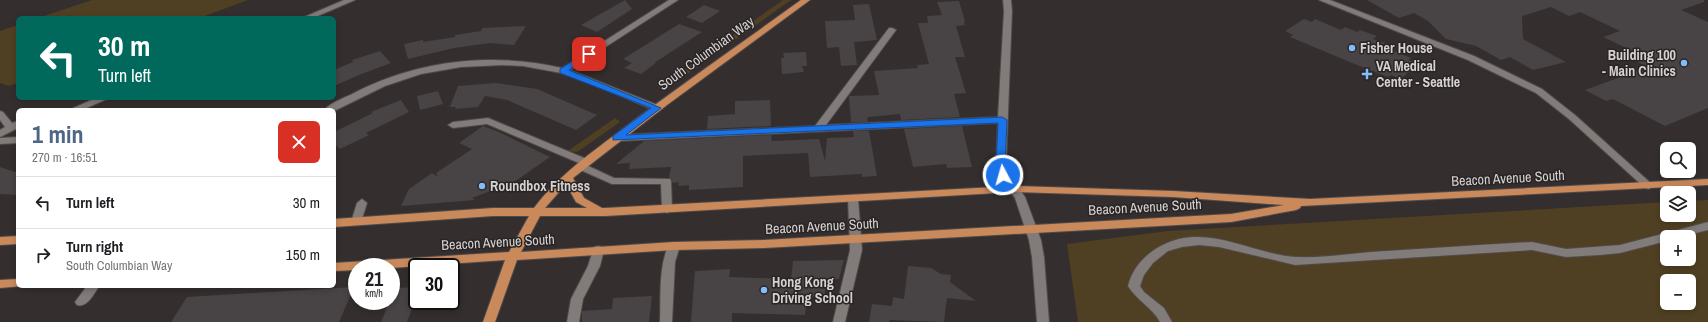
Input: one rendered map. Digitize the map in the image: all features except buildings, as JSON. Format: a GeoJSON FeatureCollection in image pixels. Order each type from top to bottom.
{"type":"FeatureCollection","features":[{"type":"Feature","properties":{"kind":"main road","name":"South Columbian Way"},"geometry":{"type":"LineString","coordinates":[[489,322],[501,283],[513,256],[538,211],[551,193],[566,177],[616,138],[806,0]]}},
{"type":"Feature","properties":{"kind":"main road"},"geometry":{"type":"LineString","coordinates":[[566,177],[580,200],[605,212]]}},
{"type":"Feature","properties":{"kind":"main road","name":"Beacon Avenue South"},"geometry":{"type":"LineString","coordinates":[[336,222],[356,222],[493,212],[605,212],[1014,189],[1173,194],[1310,203],[1708,182]]}},
{"type":"Feature","properties":{"kind":"main road","name":"Beacon Avenue South"},"geometry":{"type":"LineString","coordinates":[[336,266],[598,250],[674,246],[764,244],[1231,218],[1310,203]]}},
{"type":"Feature","properties":{"kind":"main road"},"geometry":{"type":"LineString","coordinates":[[0,241],[16,240]]}},
{"type":"Feature","properties":{"kind":"main road"},"geometry":{"type":"LineString","coordinates":[[0,284],[16,283]]}},
{"type":"Feature","properties":{"kind":"street"},"geometry":{"type":"LineString","coordinates":[[311,16],[351,0]]}},
{"type":"Feature","properties":{"kind":"street"},"geometry":{"type":"LineString","coordinates":[[563,71],[674,0]]}},
{"type":"Feature","properties":{"kind":"street"},"geometry":{"type":"LineString","coordinates":[[1007,0],[1008,11],[1001,164],[1003,175],[1020,197],[1031,228],[1038,257],[1043,322]]}},
{"type":"Feature","properties":{"kind":"street"},"geometry":{"type":"LineString","coordinates":[[1322,0],[1471,58],[1539,91],[1649,186]]}},
{"type":"Feature","properties":{"kind":"street"},"geometry":{"type":"LineString","coordinates":[[818,129],[892,30]]}},
{"type":"Feature","properties":{"kind":"street"},"geometry":{"type":"LineString","coordinates":[[333,108],[370,89],[400,77],[429,69],[462,64],[512,63],[563,71],[657,108]]}},
{"type":"Feature","properties":{"kind":"street"},"geometry":{"type":"LineString","coordinates":[[79,108],[99,100]]}},
{"type":"Feature","properties":{"kind":"street"},"geometry":{"type":"LineString","coordinates":[[0,114],[14,126],[0,134]]}},
{"type":"Feature","properties":{"kind":"street"},"geometry":{"type":"LineString","coordinates":[[616,138],[1002,120]]}},
{"type":"Feature","properties":{"kind":"street"},"geometry":{"type":"LineString","coordinates":[[454,125],[488,121],[583,164],[612,181],[666,181],[666,209]]}},
{"type":"Feature","properties":{"kind":"street"},"geometry":{"type":"LineString","coordinates":[[0,141],[16,140]]}},
{"type":"Feature","properties":{"kind":"street"},"geometry":{"type":"LineString","coordinates":[[839,322],[856,250],[852,198]]}},
{"type":"Feature","properties":{"kind":"street"},"geometry":{"type":"LineString","coordinates":[[356,222],[362,203]]}},
{"type":"Feature","properties":{"kind":"street"},"geometry":{"type":"LineString","coordinates":[[1166,322],[1160,311],[1140,295],[1134,286],[1136,278],[1154,255],[1165,247],[1184,242],[1201,241],[1221,244],[1276,258],[1295,261],[1532,246],[1566,253],[1620,249],[1708,226]]}},
{"type":"Feature","properties":{"kind":"street"},"geometry":{"type":"LineString","coordinates":[[666,322],[670,262],[674,246]]}},
{"type":"Feature","properties":{"kind":"street"},"geometry":{"type":"LineString","coordinates":[[573,322],[577,299],[594,266],[598,250]]}},
{"type":"Feature","properties":{"kind":"street"},"geometry":{"type":"LineString","coordinates":[[82,302],[92,288]]}},
{"type":"Feature","properties":{"kind":"shaded area"},"geometry":{"type":"Polygon","coordinates":[[[92,0],[248,0],[204,16],[44,16],[92,0]]]}},
{"type":"Feature","properties":{"kind":"shaded area"},"geometry":{"type":"Polygon","coordinates":[[[783,0],[791,0],[666,89],[658,88],[783,0]]]}},
{"type":"Feature","properties":{"kind":"shaded area"},"geometry":{"type":"Polygon","coordinates":[[[16,26],[16,84],[9,86],[0,83],[0,31],[16,26]]]}},
{"type":"Feature","properties":{"kind":"shaded area"},"geometry":{"type":"Polygon","coordinates":[[[615,118],[620,122],[577,152],[568,151],[615,118]]]}},
{"type":"Feature","properties":{"kind":"shaded area"},"geometry":{"type":"Polygon","coordinates":[[[1708,200],[1708,322],[1078,322],[1067,244],[1168,231],[1660,202],[1660,222],[1696,222],[1696,201],[1708,200]]]}},
{"type":"Feature","properties":{"kind":"place","name":"Fisher House"},"geometry":{"type":"Point","coordinates":[1352,48]}},
{"type":"Feature","properties":{"kind":"place","name":"Building 100 - Main Clinics"},"geometry":{"type":"Point","coordinates":[1684,63]}},
{"type":"Feature","properties":{"kind":"place","name":"VA Medical Center - Seattle"},"geometry":{"type":"Point","coordinates":[1367,74]}},
{"type":"Feature","properties":{"kind":"place","name":"Roundbox Fitness"},"geometry":{"type":"Point","coordinates":[482,186]}},
{"type":"Feature","properties":{"kind":"place","name":"Hong Kong Driving School"},"geometry":{"type":"Point","coordinates":[764,290]}},
{"type":"Feature","properties":{"kind":"route"},"geometry":{"type":"LineString","coordinates":[[589,54],[563,71],[657,108],[616,138],[1002,120],[1001,164],[1003,175]]}}]}
